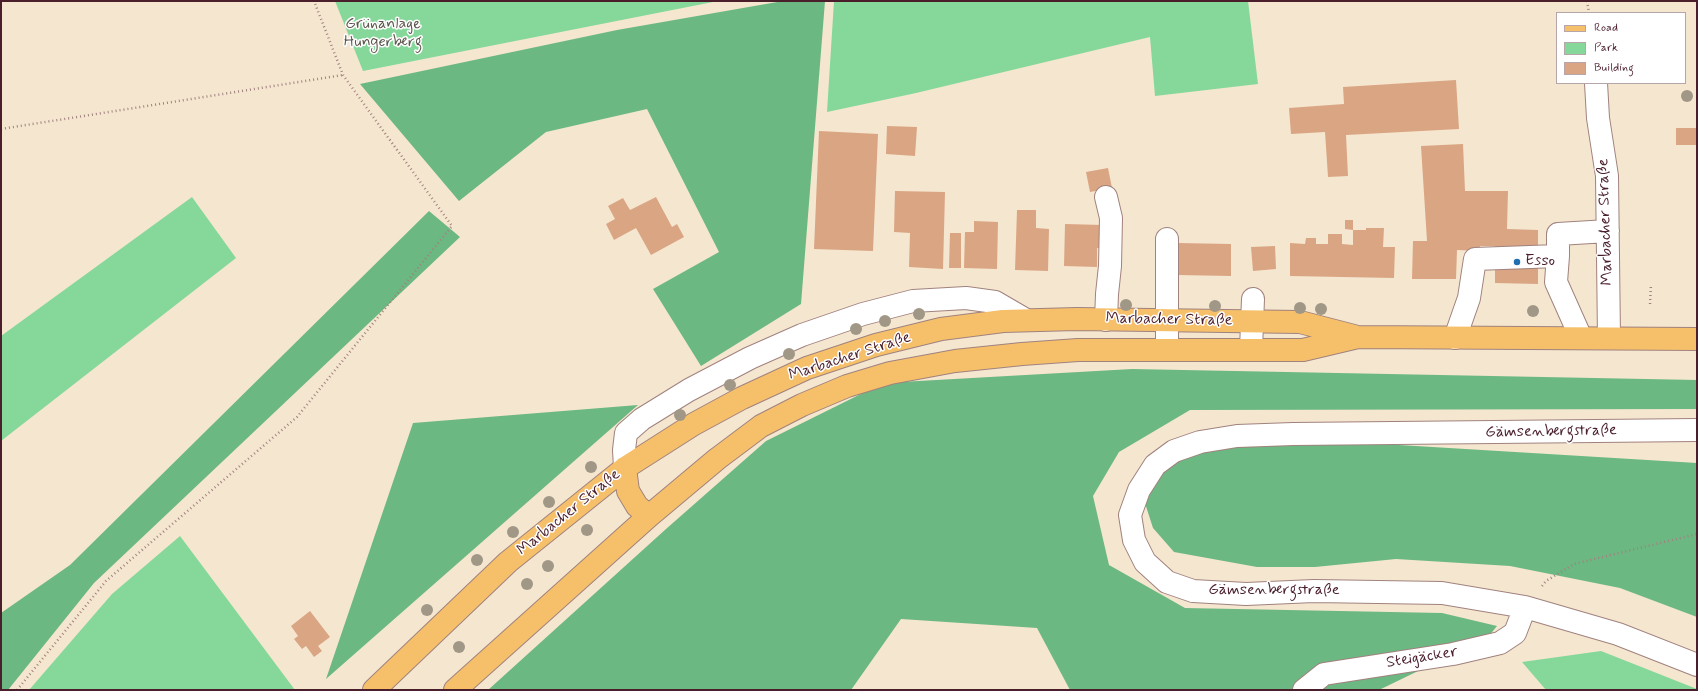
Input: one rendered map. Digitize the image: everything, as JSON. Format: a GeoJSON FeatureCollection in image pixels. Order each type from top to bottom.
{"type":"FeatureCollection","features":[{"type":"Feature","properties":{"kind":"main road","name":"Marbacher Straße"},"geometry":{"type":"LineString","coordinates":[[380,689],[508,562],[626,468],[694,424],[742,398],[807,368],[876,345],[941,329],[1003,321],[1167,320],[1300,322],[1358,337]]}},
{"type":"Feature","properties":{"kind":"main road","name":"Marbacher Straße"},"geometry":{"type":"LineString","coordinates":[[455,690],[649,516],[717,459],[761,426],[802,405],[847,386],[890,373],[955,361],[1078,350],[1302,350],[1358,337],[1697,339]]}},
{"type":"Feature","properties":{"kind":"main road"},"geometry":{"type":"LineString","coordinates":[[626,468],[628,491],[637,506],[649,516]]}},
{"type":"Feature","properties":{"kind":"street","name":"Marbacher Straße"},"geometry":{"type":"LineString","coordinates":[[1596,84],[1598,118],[1607,176],[1609,338]]}},
{"type":"Feature","properties":{"kind":"street"},"geometry":{"type":"LineString","coordinates":[[1106,197],[1111,218],[1110,266],[1106,320]]}},
{"type":"Feature","properties":{"kind":"street"},"geometry":{"type":"LineString","coordinates":[[1581,338],[1556,282],[1558,234],[1608,231]]}},
{"type":"Feature","properties":{"kind":"street"},"geometry":{"type":"LineString","coordinates":[[1166,239],[1167,350]]}},
{"type":"Feature","properties":{"kind":"street"},"geometry":{"type":"LineString","coordinates":[[1456,338],[1469,298],[1475,259],[1558,256]]}},
{"type":"Feature","properties":{"kind":"street"},"geometry":{"type":"LineString","coordinates":[[626,468],[624,450],[626,432],[642,419],[689,390],[750,358],[802,335],[863,314],[913,301],[966,298],[995,302],[1026,320]]}},
{"type":"Feature","properties":{"kind":"street"},"geometry":{"type":"LineString","coordinates":[[1251,349],[1253,299]]}},
{"type":"Feature","properties":{"kind":"street","name":"Gämsenbergstraße"},"geometry":{"type":"LineString","coordinates":[[1697,430],[1293,434],[1237,436],[1200,442],[1174,451],[1155,465],[1139,490],[1130,516],[1134,540],[1145,562],[1167,582],[1193,591],[1246,594],[1314,591],[1442,593],[1525,607],[1618,634],[1697,665]]}},
{"type":"Feature","properties":{"kind":"street","name":"Steigäcker"},"geometry":{"type":"LineString","coordinates":[[1304,690],[1324,674],[1454,654],[1500,644],[1515,633],[1525,607]]}},
{"type":"Feature","properties":{"kind":"path"},"geometry":{"type":"LineString","coordinates":[[18,690],[106,581],[297,417],[452,226],[343,74],[314,1]]}},
{"type":"Feature","properties":{"kind":"path"},"geometry":{"type":"LineString","coordinates":[[1587,1],[1589,12]]}},
{"type":"Feature","properties":{"kind":"path"},"geometry":{"type":"LineString","coordinates":[[1,129],[343,74]]}},
{"type":"Feature","properties":{"kind":"path"},"geometry":{"type":"LineString","coordinates":[[1650,304],[1651,284]]}},
{"type":"Feature","properties":{"kind":"path"},"geometry":{"type":"LineString","coordinates":[[1525,607],[1546,580],[1574,564],[1697,534]]}},
{"type":"Feature","properties":{"kind":"green space","name":"Grünanlage Hungerberg"},"geometry":{"type":"Polygon","coordinates":[[[335,1],[718,1],[363,71],[335,1]]]}},
{"type":"Feature","properties":{"kind":"green space"},"geometry":{"type":"Polygon","coordinates":[[[783,1],[825,1],[801,304],[701,366],[653,289],[719,252],[647,109],[546,132],[459,201],[360,84],[617,30],[783,1]]]}},
{"type":"Feature","properties":{"kind":"green space"},"geometry":{"type":"Polygon","coordinates":[[[834,1],[1248,1],[1258,84],[1155,96],[1150,37],[916,93],[827,112],[834,1]]]}},
{"type":"Feature","properties":{"kind":"green space"},"geometry":{"type":"Polygon","coordinates":[[[192,197],[236,258],[1,441],[1,336],[192,197]]]}},
{"type":"Feature","properties":{"kind":"green space"},"geometry":{"type":"Polygon","coordinates":[[[429,211],[460,237],[94,583],[8,690],[1,690],[1,613],[70,565],[429,211]]]}},
{"type":"Feature","properties":{"kind":"green space"},"geometry":{"type":"Polygon","coordinates":[[[1132,369],[1697,380],[1697,409],[1190,410],[1119,452],[1093,496],[1109,565],[1185,608],[1442,613],[1497,626],[1488,637],[1379,690],[1070,690],[1037,628],[901,619],[851,690],[488,690],[766,441],[883,383],[1132,369]]]}},
{"type":"Feature","properties":{"kind":"green space"},"geometry":{"type":"Polygon","coordinates":[[[638,405],[326,679],[413,423],[638,405]]]}},
{"type":"Feature","properties":{"kind":"green space"},"geometry":{"type":"Polygon","coordinates":[[[1267,437],[1697,463],[1697,617],[1620,588],[1510,566],[1396,559],[1315,567],[1257,567],[1174,552],[1153,528],[1142,494],[1178,451],[1267,437]]]}},
{"type":"Feature","properties":{"kind":"green space"},"geometry":{"type":"Polygon","coordinates":[[[180,536],[295,690],[29,690],[112,594],[180,536]]]}},
{"type":"Feature","properties":{"kind":"green space"},"geometry":{"type":"Polygon","coordinates":[[[1601,651],[1697,690],[1546,690],[1522,662],[1601,651]]]}},
{"type":"Feature","properties":{"kind":"building"},"geometry":{"type":"Polygon","coordinates":[[[1456,80],[1459,129],[1346,135],[1348,176],[1328,177],[1325,132],[1291,134],[1289,108],[1344,104],[1343,87],[1456,80]]]}},
{"type":"Feature","properties":{"kind":"building"},"geometry":{"type":"Polygon","coordinates":[[[887,126],[917,127],[915,156],[886,154],[887,126]]]}},
{"type":"Feature","properties":{"kind":"building"},"geometry":{"type":"Polygon","coordinates":[[[1676,128],[1697,128],[1697,145],[1676,145],[1676,128]]]}},
{"type":"Feature","properties":{"kind":"building"},"geometry":{"type":"Polygon","coordinates":[[[819,131],[878,134],[873,251],[814,249],[819,131]]]}},
{"type":"Feature","properties":{"kind":"building"},"geometry":{"type":"Polygon","coordinates":[[[1463,144],[1465,191],[1508,191],[1507,229],[1538,230],[1538,284],[1495,283],[1495,246],[1480,246],[1479,251],[1457,250],[1456,279],[1412,279],[1413,241],[1427,241],[1421,146],[1463,144]]]}},
{"type":"Feature","properties":{"kind":"building"},"geometry":{"type":"Polygon","coordinates":[[[1108,168],[1112,188],[1090,192],[1086,172],[1108,168]]]}},
{"type":"Feature","properties":{"kind":"building"},"geometry":{"type":"Polygon","coordinates":[[[895,191],[945,192],[943,269],[909,267],[910,233],[894,232],[895,191]]]}},
{"type":"Feature","properties":{"kind":"building"},"geometry":{"type":"Polygon","coordinates":[[[656,197],[672,227],[677,224],[684,237],[651,255],[636,228],[614,240],[606,224],[615,219],[608,206],[623,198],[630,210],[656,197]]]}},
{"type":"Feature","properties":{"kind":"building"},"geometry":{"type":"Polygon","coordinates":[[[1017,210],[1036,210],[1036,228],[1049,229],[1048,271],[1015,270],[1017,210]]]}},
{"type":"Feature","properties":{"kind":"building"},"geometry":{"type":"Polygon","coordinates":[[[1345,220],[1353,220],[1353,230],[1345,229],[1345,220]]]}},
{"type":"Feature","properties":{"kind":"building"},"geometry":{"type":"Polygon","coordinates":[[[974,221],[998,222],[997,269],[964,268],[965,232],[974,232],[974,221]]]}},
{"type":"Feature","properties":{"kind":"building"},"geometry":{"type":"Polygon","coordinates":[[[1065,224],[1103,225],[1102,248],[1097,248],[1097,267],[1064,266],[1065,224]]]}},
{"type":"Feature","properties":{"kind":"building"},"geometry":{"type":"Polygon","coordinates":[[[1366,228],[1384,228],[1383,247],[1395,247],[1394,278],[1290,276],[1290,243],[1305,244],[1306,238],[1316,238],[1316,244],[1328,244],[1328,234],[1342,234],[1342,244],[1353,245],[1353,230],[1366,230],[1366,228]]]}},
{"type":"Feature","properties":{"kind":"building"},"geometry":{"type":"Polygon","coordinates":[[[950,233],[961,233],[961,268],[949,268],[950,233]]]}},
{"type":"Feature","properties":{"kind":"building"},"geometry":{"type":"Polygon","coordinates":[[[1178,243],[1231,244],[1231,276],[1178,275],[1178,243]]]}},
{"type":"Feature","properties":{"kind":"building"},"geometry":{"type":"Polygon","coordinates":[[[1275,246],[1276,269],[1253,271],[1251,247],[1275,246]]]}},
{"type":"Feature","properties":{"kind":"building"},"geometry":{"type":"Polygon","coordinates":[[[310,611],[330,637],[318,646],[322,651],[314,657],[306,646],[302,649],[294,639],[298,636],[291,626],[310,611]]]}},
{"type":"Feature","properties":{"kind":"place","name":"Esso"},"geometry":{"type":"Point","coordinates":[1517,262]}}]}
